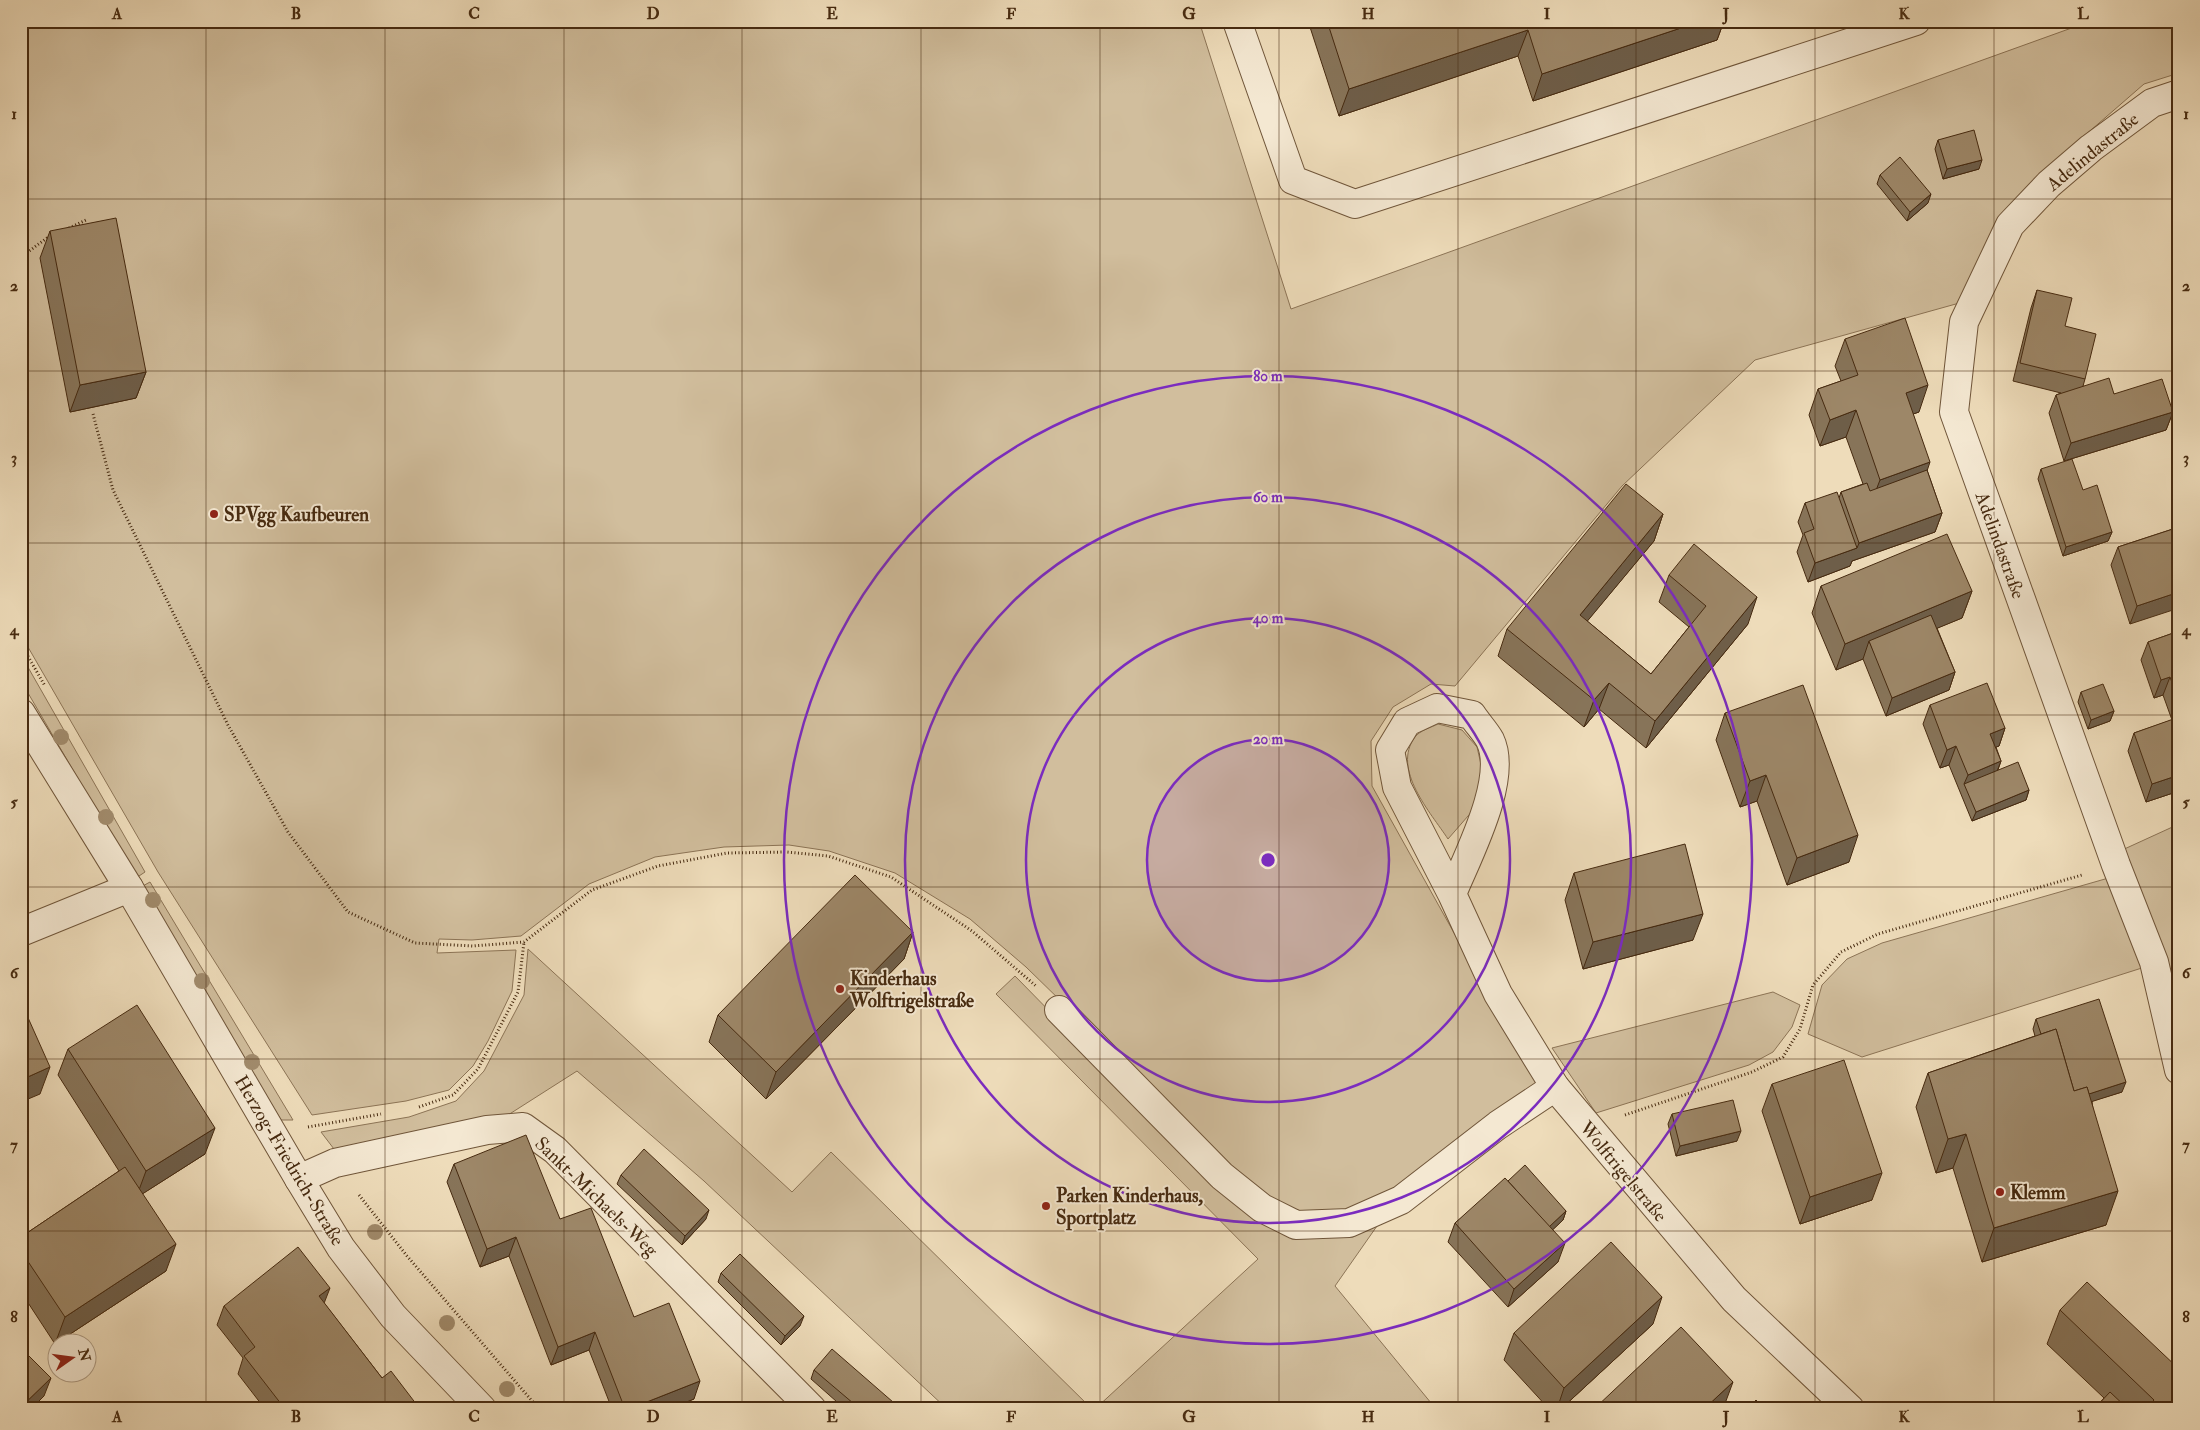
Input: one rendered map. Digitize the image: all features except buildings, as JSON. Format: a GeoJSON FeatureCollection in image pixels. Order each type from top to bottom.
{"type":"FeatureCollection","features":[{"type":"Feature","properties":{"kind":"street"},"geometry":{"type":"LineString","coordinates":[[1237,21],[1293,180],[1354,204],[1916,21]]}},
{"type":"Feature","properties":{"kind":"street","name":"Adelindastraße"},"geometry":{"type":"LineString","coordinates":[[2179,94],[2152,103],[2091,148],[2049,184],[2010,226],[1964,322],[1954,412],[2116,865],[2154,962],[2179,1070]]}},
{"type":"Feature","properties":{"kind":"street","name":"Wolftrigelstraße"},"geometry":{"type":"LineString","coordinates":[[1452,894],[1486,813],[1496,776],[1490,741],[1472,715],[1436,708],[1407,722],[1390,750],[1397,787],[1452,894],[1498,994],[1555,1087],[1586,1127],[1734,1299],[1850,1409]]}},
{"type":"Feature","properties":{"kind":"street","name":"Herzog-Friedrich-Straße"},"geometry":{"type":"LineString","coordinates":[[21,713],[129,888],[298,1180],[341,1248],[393,1316],[482,1409]]}},
{"type":"Feature","properties":{"kind":"street"},"geometry":{"type":"LineString","coordinates":[[21,932],[129,888]]}},
{"type":"Feature","properties":{"kind":"street"},"geometry":{"type":"LineString","coordinates":[[1059,1010],[1222,1176],[1262,1208],[1296,1225],[1349,1223],[1401,1200],[1498,1125],[1555,1087]]}},
{"type":"Feature","properties":{"kind":"street","name":"Sankt-Michaels-Weg"},"geometry":{"type":"LineString","coordinates":[[298,1180],[334,1162],[487,1130],[523,1127],[554,1150],[812,1409]]}},
{"type":"Feature","properties":{"kind":"path"},"geometry":{"type":"LineString","coordinates":[[63,230],[86,220]]}},
{"type":"Feature","properties":{"kind":"path"},"geometry":{"type":"LineString","coordinates":[[21,256],[55,234]]}},
{"type":"Feature","properties":{"kind":"path"},"geometry":{"type":"LineString","coordinates":[[93,414],[113,490],[228,725],[288,832],[348,912],[379,928],[415,943],[472,946],[524,942],[592,890],[658,866],[727,853],[787,852],[828,856],[891,877],[972,931],[1021,972],[1059,1010]]}},
{"type":"Feature","properties":{"kind":"path"},"geometry":{"type":"LineString","coordinates":[[21,644],[46,687]]}},
{"type":"Feature","properties":{"kind":"path"},"geometry":{"type":"LineString","coordinates":[[1586,1127],[1752,1072],[1783,1057],[1800,1029],[1814,985],[1841,952],[1878,934],[2116,865]]}},
{"type":"Feature","properties":{"kind":"path"},"geometry":{"type":"LineString","coordinates":[[416,1107],[453,1095],[478,1069],[518,992],[524,942]]}},
{"type":"Feature","properties":{"kind":"path"},"geometry":{"type":"LineString","coordinates":[[390,1113],[304,1127],[334,1162],[407,1256],[539,1409]]}},
{"type":"Feature","properties":{"kind":"shaded area"},"geometry":{"type":"Polygon","coordinates":[[[21,21],[1199,21],[1291,309],[2091,21],[2179,21],[2179,73],[2144,84],[2083,137],[1963,302],[1755,360],[1622,486],[1455,686],[1431,684],[1393,707],[1371,741],[1372,786],[1539,1085],[1399,1190],[1348,1213],[1299,1215],[1265,1200],[1026,967],[970,919],[895,873],[829,851],[789,845],[724,847],[655,857],[589,884],[521,936],[472,940],[439,939],[437,953],[516,950],[512,991],[488,1041],[473,1066],[449,1090],[406,1101],[312,1115],[158,872],[21,635],[21,21]]]}},
{"type":"Feature","properties":{"kind":"shaded area"},"geometry":{"type":"Polygon","coordinates":[[[21,655],[145,872],[136,878],[21,681],[21,655]]]}},
{"type":"Feature","properties":{"kind":"shaded area"},"geometry":{"type":"Polygon","coordinates":[[[1438,724],[1462,730],[1477,747],[1483,773],[1475,808],[1448,839],[1416,790],[1410,776],[1408,763],[1409,750],[1415,737],[1422,731],[1438,724]]]}},
{"type":"Feature","properties":{"kind":"shaded area"},"geometry":{"type":"Polygon","coordinates":[[[2179,824],[2179,1025],[2120,851],[2179,824]]]}},
{"type":"Feature","properties":{"kind":"shaded area"},"geometry":{"type":"Polygon","coordinates":[[[2112,877],[2145,967],[1862,1057],[1808,1034],[1822,985],[1847,959],[1882,943],[2112,877]]]}},
{"type":"Feature","properties":{"kind":"shaded area"},"geometry":{"type":"Polygon","coordinates":[[[150,882],[293,1120],[281,1120],[141,887],[150,882]]]}},
{"type":"Feature","properties":{"kind":"shaded area"},"geometry":{"type":"Polygon","coordinates":[[[528,949],[792,1192],[831,1152],[1092,1409],[947,1409],[704,1181],[577,1071],[508,1115],[337,1153],[321,1132],[409,1117],[456,1101],[484,1071],[524,995],[528,949]]]}},
{"type":"Feature","properties":{"kind":"shaded area"},"geometry":{"type":"Polygon","coordinates":[[[1015,976],[1218,1183],[1353,1234],[1377,1226],[1335,1286],[1436,1409],[1095,1409],[1258,1259],[996,994],[1015,976]]]}},
{"type":"Feature","properties":{"kind":"shaded area"},"geometry":{"type":"Polygon","coordinates":[[[1773,992],[1800,1005],[1792,1027],[1773,1052],[1749,1065],[1596,1113],[1552,1048],[1773,992]]]}},
{"type":"Feature","properties":{"kind":"place","name":"SPVgg Kaufbeuren"},"geometry":{"type":"Point","coordinates":[214,514]}},
{"type":"Feature","properties":{"kind":"place","name":"Kinderhaus Wolftrigelstraße"},"geometry":{"type":"Point","coordinates":[840,989]}},
{"type":"Feature","properties":{"kind":"place","name":"Klemm"},"geometry":{"type":"Point","coordinates":[2000,1192]}},
{"type":"Feature","properties":{"kind":"place","name":"Parken Kinderhaus, Sportplatz"},"geometry":{"type":"Point","coordinates":[1046,1206]}}]}
